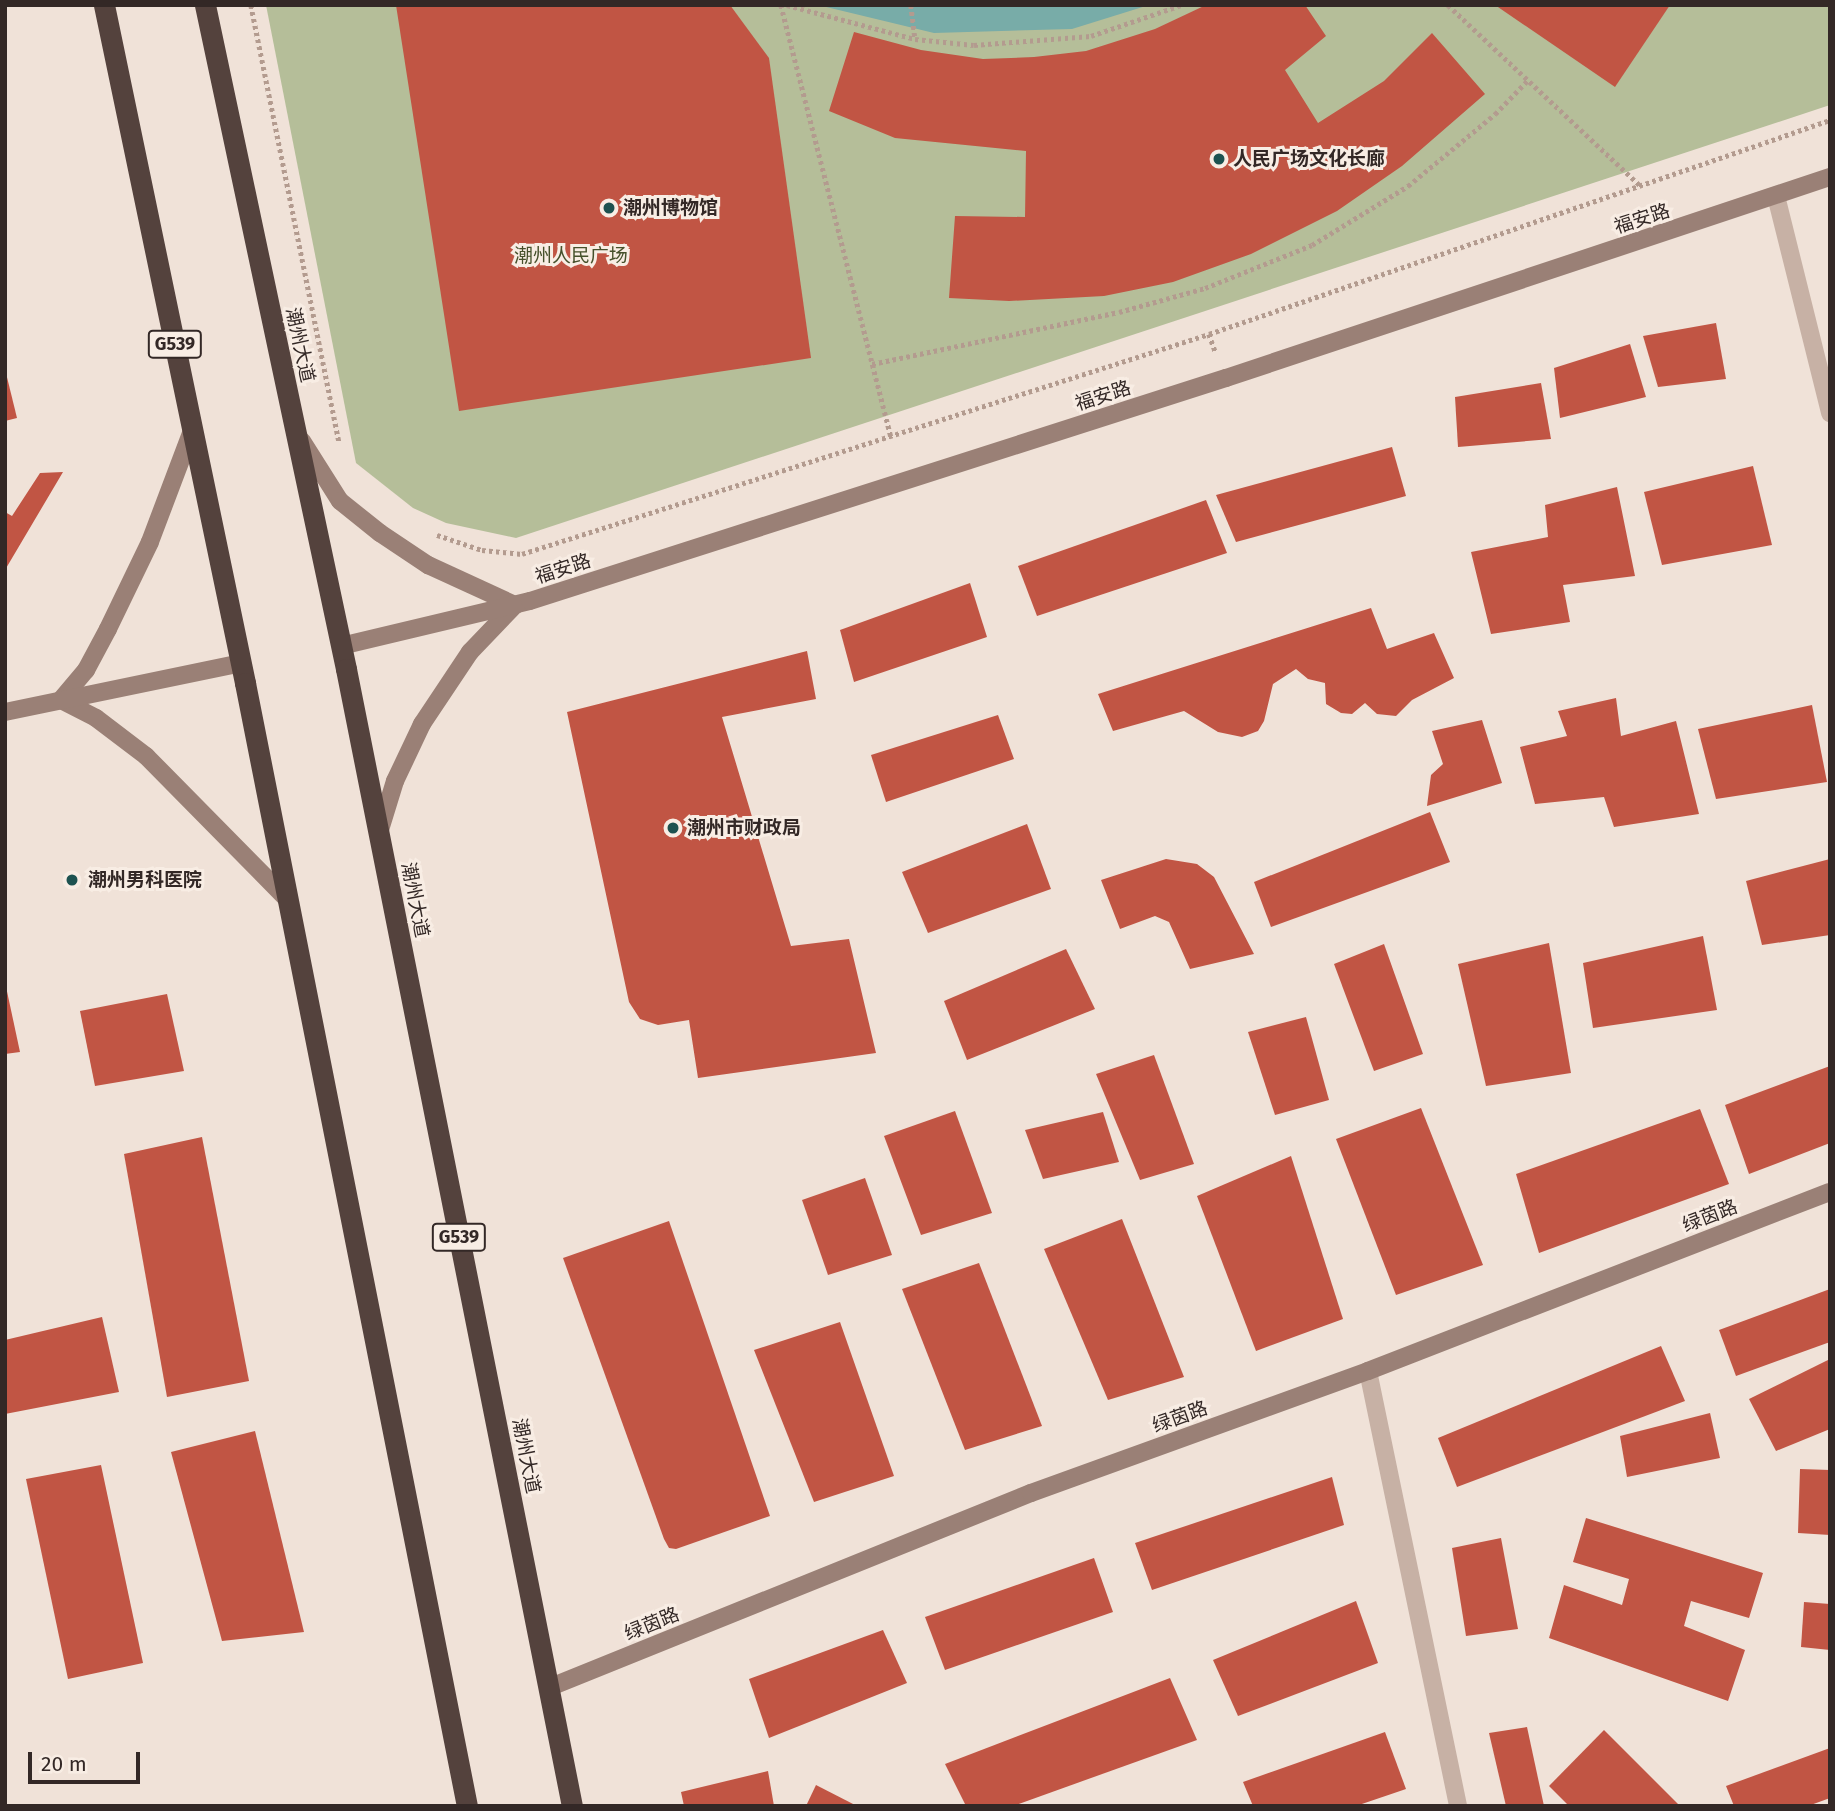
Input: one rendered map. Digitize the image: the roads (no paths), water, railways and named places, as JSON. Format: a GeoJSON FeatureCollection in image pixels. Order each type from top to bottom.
{"type":"FeatureCollection","features":[{"type":"Feature","properties":{"kind":"highway","name":"G539"},"geometry":{"type":"LineString","coordinates":[[104,5],[241,663],[467,1806]]}},
{"type":"Feature","properties":{"kind":"highway","name":"潮州大道"},"geometry":{"type":"LineString","coordinates":[[205,5],[341,646],[572,1806]]}},
{"type":"Feature","properties":{"kind":"street","name":"福安路"},"geometry":{"type":"LineString","coordinates":[[341,646],[516,605],[1830,177]]}},
{"type":"Feature","properties":{"kind":"street"},"geometry":{"type":"LineString","coordinates":[[1776,196],[1830,413]]}},
{"type":"Feature","properties":{"kind":"street"},"geometry":{"type":"LineString","coordinates":[[61,700],[86,670],[108,629],[150,542],[193,428]]}},
{"type":"Feature","properties":{"kind":"street"},"geometry":{"type":"LineString","coordinates":[[296,432],[340,500],[380,533],[428,565],[516,605],[470,652],[422,724],[395,781],[379,833]]}},
{"type":"Feature","properties":{"kind":"street"},"geometry":{"type":"LineString","coordinates":[[5,712],[241,663]]}},
{"type":"Feature","properties":{"kind":"street"},"geometry":{"type":"LineString","coordinates":[[61,700],[96,718],[146,756],[287,899]]}},
{"type":"Feature","properties":{"kind":"street","name":"绿茵路"},"geometry":{"type":"LineString","coordinates":[[548,1688],[1031,1493],[1367,1371],[1830,1192]]}},
{"type":"Feature","properties":{"kind":"street"},"geometry":{"type":"LineString","coordinates":[[1367,1371],[1458,1806]]}},
{"type":"Feature","properties":{"kind":"water"},"geometry":{"type":"Polygon","coordinates":[[[818,5],[1149,5],[1072,29],[934,33],[818,5]]]}},
{"type":"Feature","properties":{"kind":"place","name":"人民广场文化长廊"},"geometry":{"type":"Point","coordinates":[1219,159]}},
{"type":"Feature","properties":{"kind":"place","name":"潮州博物馆"},"geometry":{"type":"Point","coordinates":[609,208]}},
{"type":"Feature","properties":{"kind":"place","name":"潮州市财政局"},"geometry":{"type":"Point","coordinates":[673,828]}},
{"type":"Feature","properties":{"kind":"place","name":"潮州男科医院"},"geometry":{"type":"Point","coordinates":[72,880]}},
{"type":"Feature","properties":{"kind":"park label","name":"潮州人民广场"},"geometry":{"type":"Point","coordinates":[571,256]}}]}
